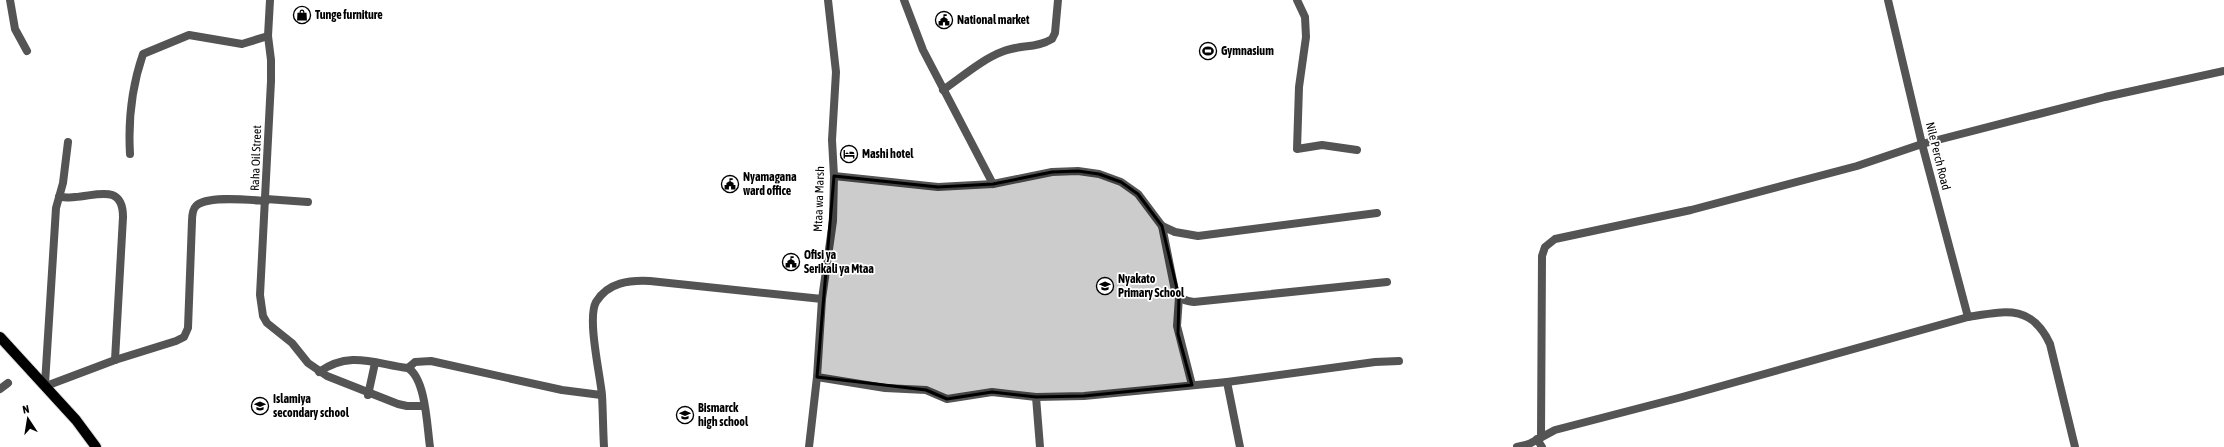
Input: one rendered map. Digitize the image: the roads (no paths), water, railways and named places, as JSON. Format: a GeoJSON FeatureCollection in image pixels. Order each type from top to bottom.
{"type":"FeatureCollection","features":[{"type":"Feature","properties":{"kind":"main road"},"geometry":{"type":"LineString","coordinates":[[0,337],[46,385],[76,420],[96,447]]}},
{"type":"Feature","properties":{"kind":"street"},"geometry":{"type":"LineString","coordinates":[[10,0],[15,29],[27,51]]}},
{"type":"Feature","properties":{"kind":"street","name":"Raha Oil Street"},"geometry":{"type":"LineString","coordinates":[[270,0],[268,36],[271,60],[266,200],[260,295],[263,316],[271,328],[292,343],[308,364],[320,372]]}},
{"type":"Feature","properties":{"kind":"street","name":"Mtaa wa Marsh"},"geometry":{"type":"LineString","coordinates":[[809,447],[817,377],[822,299],[833,221],[834,176],[832,140],[836,72],[828,0]]}},
{"type":"Feature","properties":{"kind":"street"},"geometry":{"type":"LineString","coordinates":[[904,0],[923,50],[993,184]]}},
{"type":"Feature","properties":{"kind":"street"},"geometry":{"type":"LineString","coordinates":[[943,90],[992,56],[1005,50],[1040,44],[1052,39],[1055,33],[1058,0]]}},
{"type":"Feature","properties":{"kind":"street"},"geometry":{"type":"LineString","coordinates":[[1297,0],[1305,17],[1306,37],[1299,87],[1297,150],[1328,146],[1357,150]]}},
{"type":"Feature","properties":{"kind":"street","name":"Nile Perch Road"},"geometry":{"type":"LineString","coordinates":[[1888,0],[1922,144],[1968,317]]}},
{"type":"Feature","properties":{"kind":"street"},"geometry":{"type":"LineString","coordinates":[[130,154],[129,131],[133,93],[143,54],[189,35],[242,44],[268,36]]}},
{"type":"Feature","properties":{"kind":"street"},"geometry":{"type":"LineString","coordinates":[[1542,447],[1539,438],[1542,256],[1550,242],[1555,239],[1691,210],[1857,166],[1922,144],[2105,97],[2224,71]]}},
{"type":"Feature","properties":{"kind":"street"},"geometry":{"type":"LineString","coordinates":[[68,142],[63,183],[56,216],[46,385],[184,337],[188,328],[192,221],[195,206],[203,202],[215,200],[308,202]]}},
{"type":"Feature","properties":{"kind":"street"},"geometry":{"type":"LineString","coordinates":[[834,176],[919,186],[993,184],[1052,172],[1078,171],[1099,174],[1121,182],[1138,194],[1162,226],[1175,292],[1179,297],[1194,302],[1387,282]]}},
{"type":"Feature","properties":{"kind":"street"},"geometry":{"type":"LineString","coordinates":[[59,197],[75,197],[103,193],[112,194],[121,202],[123,217],[115,360]]}},
{"type":"Feature","properties":{"kind":"street"},"geometry":{"type":"LineString","coordinates":[[1162,226],[1175,232],[1198,236],[1377,213]]}},
{"type":"Feature","properties":{"kind":"street"},"geometry":{"type":"LineString","coordinates":[[604,447],[602,395],[592,318],[596,302],[605,292],[616,284],[631,280],[650,281],[822,299]]}},
{"type":"Feature","properties":{"kind":"street"},"geometry":{"type":"LineString","coordinates":[[1179,297],[1177,326],[1192,385]]}},
{"type":"Feature","properties":{"kind":"street"},"geometry":{"type":"LineString","coordinates":[[1517,447],[1555,430],[1682,397],[1968,317],[2012,311],[2025,315],[2044,330],[2056,364],[2075,447]]}},
{"type":"Feature","properties":{"kind":"street"},"geometry":{"type":"LineString","coordinates":[[320,372],[336,362],[343,360],[368,360],[375,363],[408,368],[417,375],[424,406],[430,447]]}},
{"type":"Feature","properties":{"kind":"street"},"geometry":{"type":"LineString","coordinates":[[408,368],[415,362],[431,361],[562,390],[602,395]]}},
{"type":"Feature","properties":{"kind":"street"},"geometry":{"type":"LineString","coordinates":[[817,377],[885,388],[926,390],[947,399],[992,392],[1036,397],[1084,396],[1227,382],[1375,362],[1399,361]]}},
{"type":"Feature","properties":{"kind":"street"},"geometry":{"type":"LineString","coordinates":[[368,394],[375,363]]}},
{"type":"Feature","properties":{"kind":"street"},"geometry":{"type":"LineString","coordinates":[[320,372],[368,394],[407,406],[424,406]]}},
{"type":"Feature","properties":{"kind":"street"},"geometry":{"type":"LineString","coordinates":[[1227,382],[1240,447]]}},
{"type":"Feature","properties":{"kind":"street"},"geometry":{"type":"LineString","coordinates":[[0,389],[8,383]]}},
{"type":"Feature","properties":{"kind":"street"},"geometry":{"type":"LineString","coordinates":[[1036,397],[1040,447]]}},
{"type":"Feature","properties":{"kind":"place","name":"Tunge furniture"},"geometry":{"type":"Point","coordinates":[302,15]}},
{"type":"Feature","properties":{"kind":"place","name":"National market"},"geometry":{"type":"Point","coordinates":[944,20]}},
{"type":"Feature","properties":{"kind":"place","name":"Gymnasium"},"geometry":{"type":"Point","coordinates":[1208,51]}},
{"type":"Feature","properties":{"kind":"place","name":"Mashi hotel"},"geometry":{"type":"Point","coordinates":[849,154]}},
{"type":"Feature","properties":{"kind":"place","name":"Nyamagana ward office"},"geometry":{"type":"Point","coordinates":[730,184]}},
{"type":"Feature","properties":{"kind":"place","name":"Ofisi ya Serikali ya Mtaa"},"geometry":{"type":"Point","coordinates":[791,262]}},
{"type":"Feature","properties":{"kind":"place","name":"Nyakato Primary School"},"geometry":{"type":"Point","coordinates":[1105,286]}},
{"type":"Feature","properties":{"kind":"place","name":"Islamiya secondary school"},"geometry":{"type":"Point","coordinates":[260,406]}},
{"type":"Feature","properties":{"kind":"place","name":"Bismarck high school"},"geometry":{"type":"Point","coordinates":[685,415]}}]}
